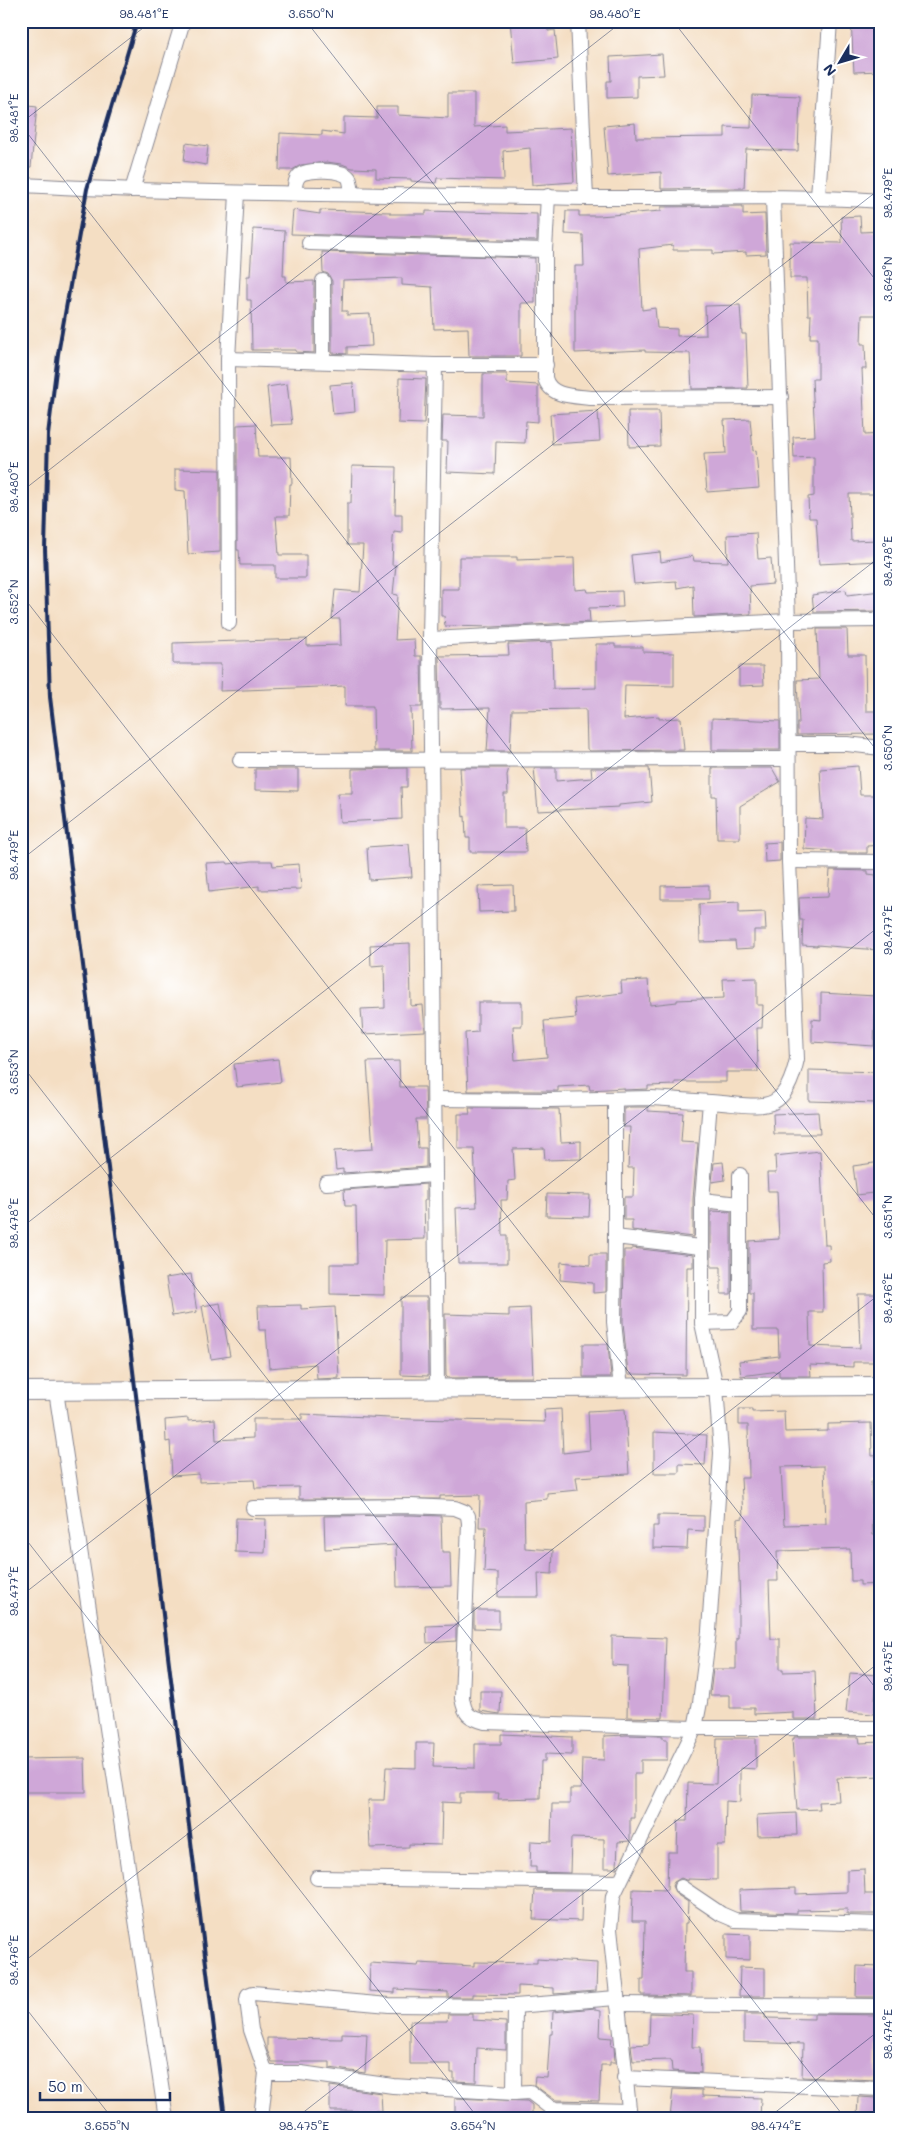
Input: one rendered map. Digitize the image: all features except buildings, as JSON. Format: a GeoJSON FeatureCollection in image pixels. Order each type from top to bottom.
{"type":"FeatureCollection","features":[{"type":"Feature","properties":{"kind":"street"},"geometry":{"type":"LineString","coordinates":[[132,190],[183,21]]}},
{"type":"Feature","properties":{"kind":"street"},"geometry":{"type":"LineString","coordinates":[[578,21],[586,198]]}},
{"type":"Feature","properties":{"kind":"street"},"geometry":{"type":"LineString","coordinates":[[818,196],[830,21]]}},
{"type":"Feature","properties":{"kind":"street"},"geometry":{"type":"LineString","coordinates":[[294,193],[295,182],[298,176],[304,172],[314,170],[339,172],[347,175],[350,178],[352,193]]}},
{"type":"Feature","properties":{"kind":"street"},"geometry":{"type":"LineString","coordinates":[[21,185],[237,193],[352,193],[586,198],[773,198],[818,196],[881,201]]}},
{"type":"Feature","properties":{"kind":"street"},"geometry":{"type":"LineString","coordinates":[[229,623],[228,359],[237,193]]}},
{"type":"Feature","properties":{"kind":"street"},"geometry":{"type":"LineString","coordinates":[[548,196],[545,250],[547,386],[555,392],[565,395],[590,398],[781,398]]}},
{"type":"Feature","properties":{"kind":"street"},"geometry":{"type":"LineString","coordinates":[[435,1099],[652,1098],[762,1105],[775,1102],[786,1092],[792,1080],[797,1059],[789,861],[788,621],[773,198]]}},
{"type":"Feature","properties":{"kind":"street"},"geometry":{"type":"LineString","coordinates":[[309,243],[545,250]]}},
{"type":"Feature","properties":{"kind":"street"},"geometry":{"type":"LineString","coordinates":[[323,281],[323,361]]}},
{"type":"Feature","properties":{"kind":"street"},"geometry":{"type":"LineString","coordinates":[[228,359],[434,365],[546,365]]}},
{"type":"Feature","properties":{"kind":"street"},"geometry":{"type":"LineString","coordinates":[[434,365],[430,639],[436,1389]]}},
{"type":"Feature","properties":{"kind":"street"},"geometry":{"type":"LineString","coordinates":[[430,639],[788,621],[881,620]]}},
{"type":"Feature","properties":{"kind":"street"},"geometry":{"type":"LineString","coordinates":[[789,744],[847,744],[881,748]]}},
{"type":"Feature","properties":{"kind":"street"},"geometry":{"type":"LineString","coordinates":[[240,760],[788,759]]}},
{"type":"Feature","properties":{"kind":"street"},"geometry":{"type":"LineString","coordinates":[[789,861],[881,862]]}},
{"type":"Feature","properties":{"kind":"street"},"geometry":{"type":"LineString","coordinates":[[615,1099],[614,1322],[621,1388]]}},
{"type":"Feature","properties":{"kind":"street"},"geometry":{"type":"LineString","coordinates":[[266,2073],[301,2073],[393,2086],[514,2093],[530,2092],[552,2109],[629,2114],[610,1929],[613,1896],[695,1728],[709,1631],[720,1453],[716,1387],[702,1322],[700,1247],[710,1102]]}},
{"type":"Feature","properties":{"kind":"street"},"geometry":{"type":"LineString","coordinates":[[326,1183],[434,1175]]}},
{"type":"Feature","properties":{"kind":"street"},"geometry":{"type":"LineString","coordinates":[[702,1322],[732,1322],[740,1311],[740,1175]]}},
{"type":"Feature","properties":{"kind":"street"},"geometry":{"type":"LineString","coordinates":[[702,1200],[739,1204]]}},
{"type":"Feature","properties":{"kind":"street"},"geometry":{"type":"LineString","coordinates":[[615,1237],[700,1247]]}},
{"type":"Feature","properties":{"kind":"street"},"geometry":{"type":"LineString","coordinates":[[21,1391],[881,1386]]}},
{"type":"Feature","properties":{"kind":"street"},"geometry":{"type":"LineString","coordinates":[[56,1391],[166,2118]]}},
{"type":"Feature","properties":{"kind":"street"},"geometry":{"type":"LineString","coordinates":[[253,1508],[411,1506],[461,1509],[468,1516],[469,1523],[462,1698],[464,1710],[472,1718],[485,1722],[695,1728],[881,1728]]}},
{"type":"Feature","properties":{"kind":"street"},"geometry":{"type":"LineString","coordinates":[[317,1878],[619,1882]]}},
{"type":"Feature","properties":{"kind":"street"},"geometry":{"type":"LineString","coordinates":[[680,1887],[721,1914],[735,1920],[881,1924]]}},
{"type":"Feature","properties":{"kind":"street"},"geometry":{"type":"LineString","coordinates":[[261,2118],[266,2073],[251,2030],[247,2000],[248,1995],[253,1992],[389,2005],[515,2006],[616,2001],[881,2006]]}},
{"type":"Feature","properties":{"kind":"street"},"geometry":{"type":"LineString","coordinates":[[514,2093],[515,2006]]}},
{"type":"Feature","properties":{"kind":"street"},"geometry":{"type":"LineString","coordinates":[[624,2078],[881,2089]]}},
{"type":"Feature","properties":{"kind":"railway"},"geometry":{"type":"LineString","coordinates":[[137,21],[87,189],[58,354],[48,435],[45,549],[50,697],[225,2118]]}}]}
